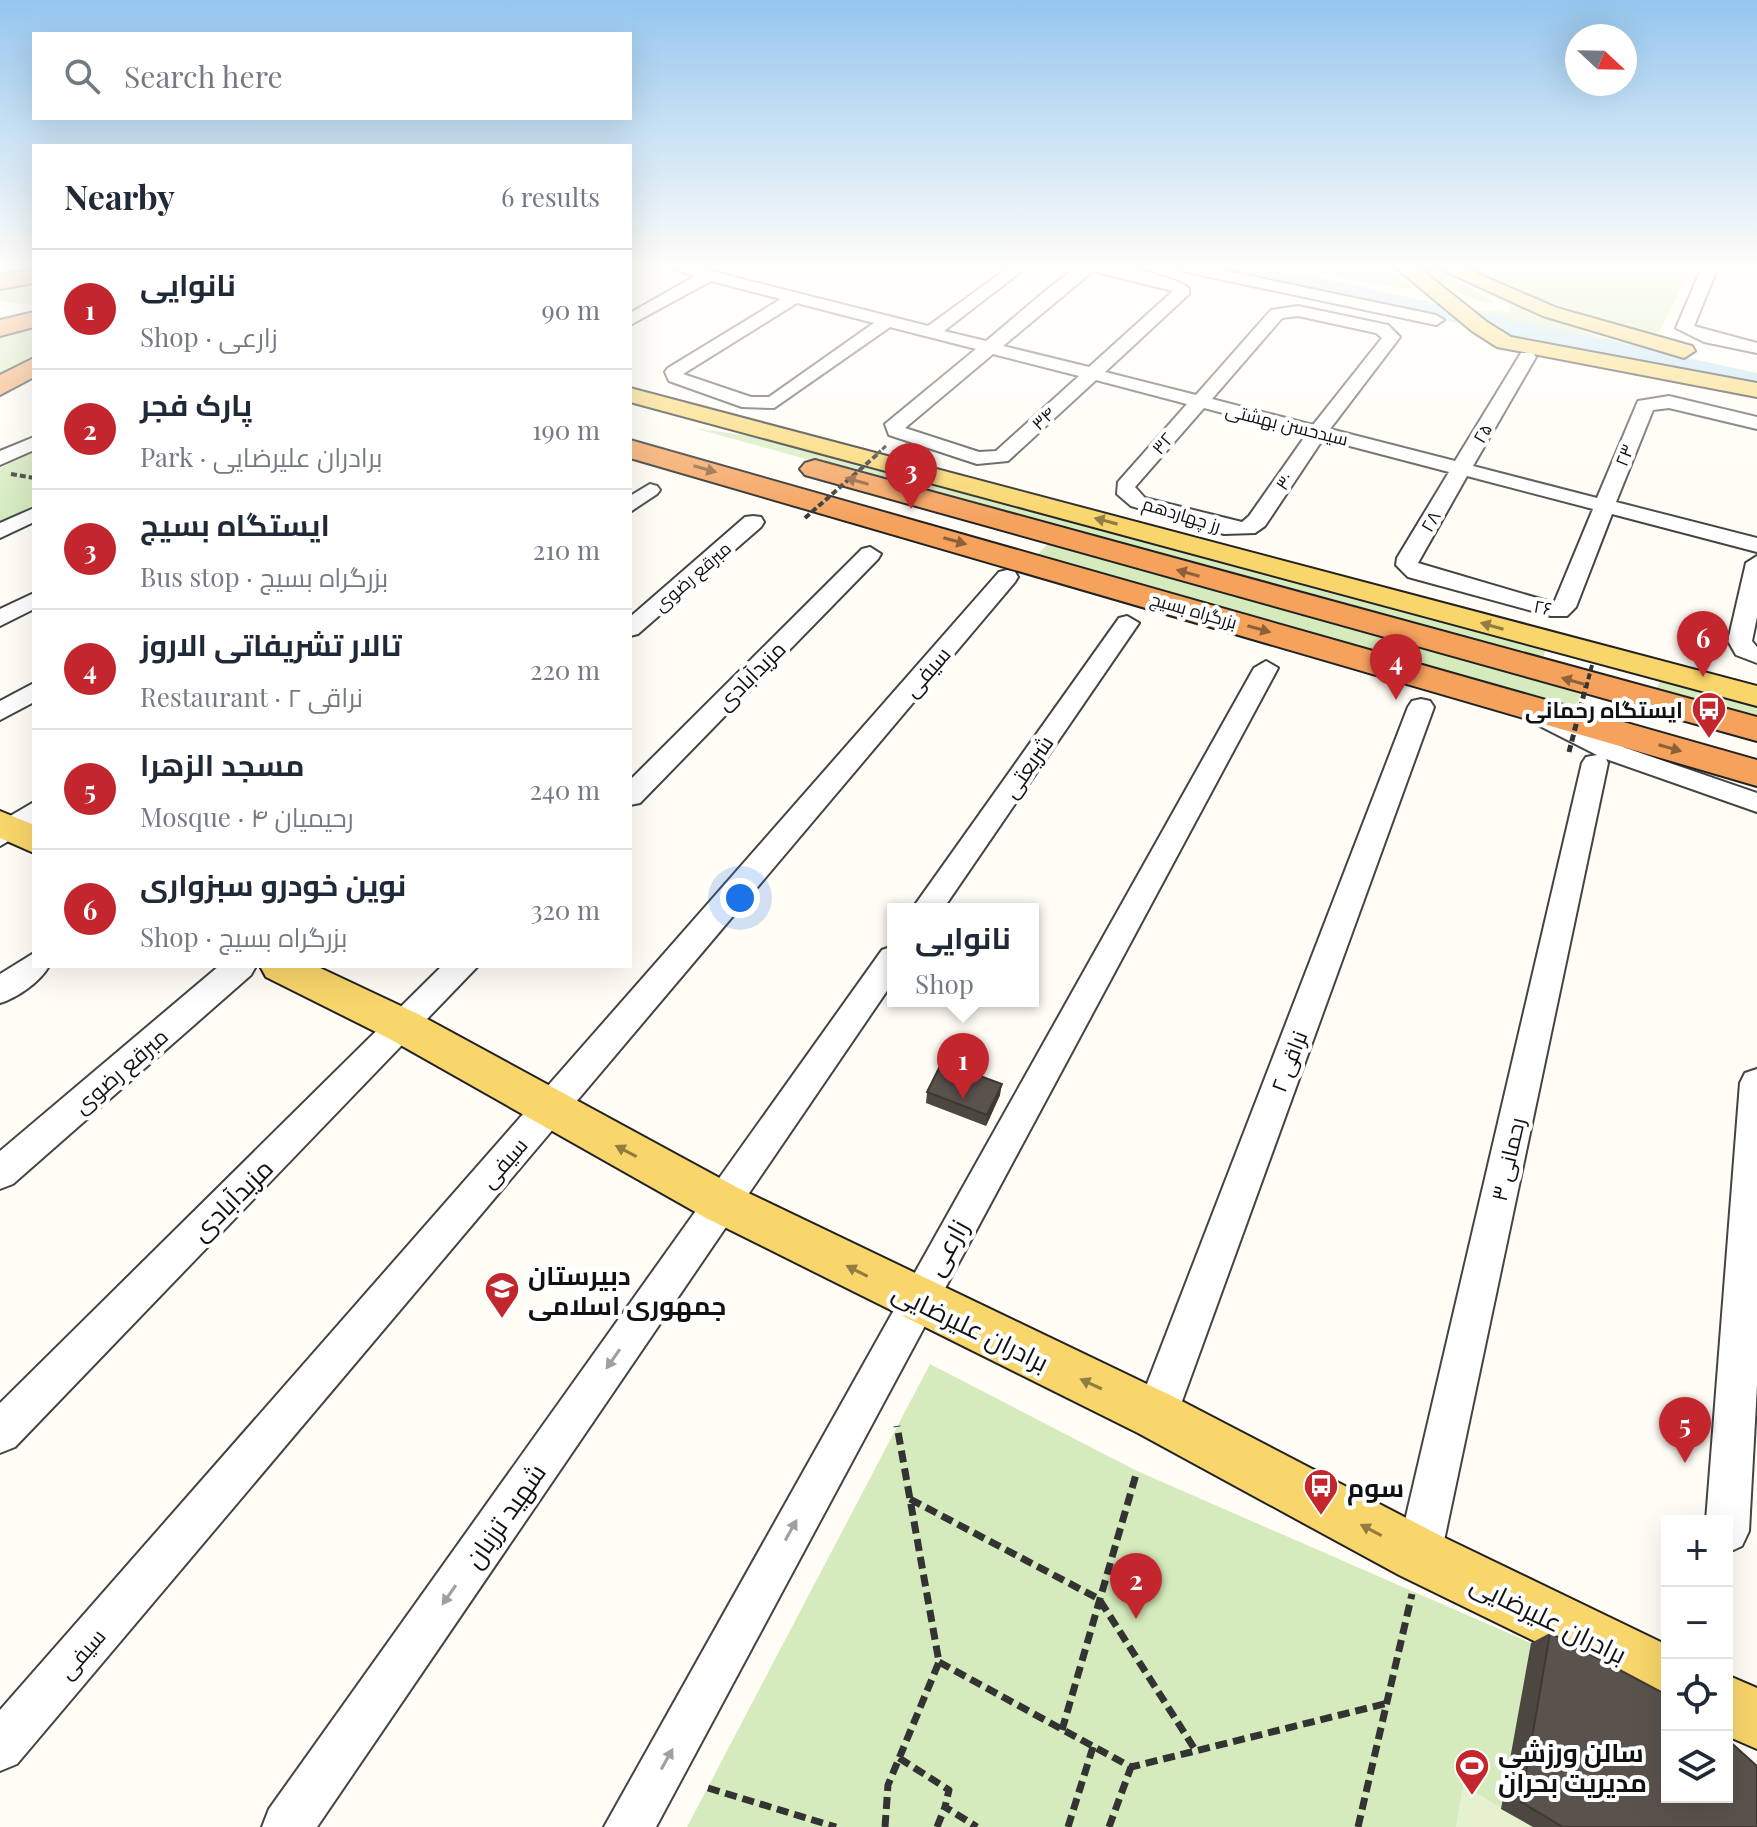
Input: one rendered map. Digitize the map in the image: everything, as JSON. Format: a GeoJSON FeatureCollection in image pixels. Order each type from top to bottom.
{"type":"FeatureCollection","features":[{"type":"Feature","properties":{"kind":"highway"},"geometry":{"type":"LineString","coordinates":[[0,387],[32,367]]}},
{"type":"Feature","properties":{"kind":"highway","name":"بزرگراه بسیج"},"geometry":{"type":"LineString","coordinates":[[632,418],[1757,729]]}},
{"type":"Feature","properties":{"kind":"highway","name":"بزرگراه بسیج"},"geometry":{"type":"LineString","coordinates":[[632,450],[1757,773]]}},
{"type":"Feature","properties":{"kind":"main road"},"geometry":{"type":"LineString","coordinates":[[1552,352],[1757,390]]}},
{"type":"Feature","properties":{"kind":"main road"},"geometry":{"type":"LineString","coordinates":[[1691,352],[1757,369]]}},
{"type":"Feature","properties":{"kind":"main road"},"geometry":{"type":"LineString","coordinates":[[632,396],[1757,696]]}},
{"type":"Feature","properties":{"kind":"main road"},"geometry":{"type":"LineString","coordinates":[[632,417],[797,439]]}},
{"type":"Feature","properties":{"kind":"main road","name":"برادران علیرضایی"},"geometry":{"type":"LineString","coordinates":[[284,968],[403,1026],[722,1203],[916,1301],[1156,1415],[1415,1574],[1661,1674]]}},
{"type":"Feature","properties":{"kind":"main road"},"geometry":{"type":"LineString","coordinates":[[1733,1708],[1757,1719]]}},
{"type":"Feature","properties":{"kind":"street"},"geometry":{"type":"LineString","coordinates":[[706,352],[674,372],[681,381],[749,403],[774,402],[844,352]]}},
{"type":"Feature","properties":{"kind":"street","name":"۳۴"},"geometry":{"type":"LineString","coordinates":[[983,352],[895,424],[896,431],[905,437],[992,460],[1001,457],[1114,352]]}},
{"type":"Feature","properties":{"kind":"street","name":"سیدحسن بهشتی"},"geometry":{"type":"LineString","coordinates":[[1010,352],[1757,545]]}},
{"type":"Feature","properties":{"kind":"street","name":"۳۲"},"geometry":{"type":"LineString","coordinates":[[1125,486],[1243,352]]}},
{"type":"Feature","properties":{"kind":"street","name":"۳۰"},"geometry":{"type":"LineString","coordinates":[[1247,528],[1257,521],[1318,432],[1379,352]]}},
{"type":"Feature","properties":{"kind":"street","name":"۲۵"},"geometry":{"type":"LineString","coordinates":[[1461,469],[1527,357]]}},
{"type":"Feature","properties":{"kind":"street","name":"۲۳"},"geometry":{"type":"LineString","coordinates":[[1603,505],[1645,405],[1669,402],[1757,423]]}},
{"type":"Feature","properties":{"kind":"street"},"geometry":{"type":"LineString","coordinates":[[0,459],[32,444]]}},
{"type":"Feature","properties":{"kind":"street","name":"۲۸"},"geometry":{"type":"LineString","coordinates":[[1416,572],[1407,565],[1408,558],[1461,469]]}},
{"type":"Feature","properties":{"kind":"street","name":"رز چهاردهم"},"geometry":{"type":"LineString","coordinates":[[1125,486],[1127,494],[1138,502],[1232,529],[1247,528]]}},
{"type":"Feature","properties":{"kind":"street"},"geometry":{"type":"LineString","coordinates":[[632,504],[650,490]]}},
{"type":"Feature","properties":{"kind":"street","name":"۲۶"},"geometry":{"type":"LineString","coordinates":[[1416,572],[1559,611],[1564,607],[1603,505]]}},
{"type":"Feature","properties":{"kind":"street"},"geometry":{"type":"LineString","coordinates":[[0,532],[32,515]]}},
{"type":"Feature","properties":{"kind":"street","name":"مبرقع رضوی"},"geometry":{"type":"LineString","coordinates":[[632,627],[753,522]]}},
{"type":"Feature","properties":{"kind":"street","name":"مزیدآبادی"},"geometry":{"type":"LineString","coordinates":[[632,794],[870,554]]}},
{"type":"Feature","properties":{"kind":"street"},"geometry":{"type":"LineString","coordinates":[[1757,563],[1740,641],[1745,650],[1757,656]]}},
{"type":"Feature","properties":{"kind":"street","name":"سیفی"},"geometry":{"type":"LineString","coordinates":[[0,1747],[1007,577]]}},
{"type":"Feature","properties":{"kind":"street"},"geometry":{"type":"LineString","coordinates":[[0,619],[32,601]]}},
{"type":"Feature","properties":{"kind":"street","name":"شریعتی"},"geometry":{"type":"LineString","coordinates":[[931,903],[1127,623]]}},
{"type":"Feature","properties":{"kind":"street","name":"زارعی"},"geometry":{"type":"LineString","coordinates":[[629,1827],[1266,668]]}},
{"type":"Feature","properties":{"kind":"street"},"geometry":{"type":"LineString","coordinates":[[0,712],[32,692]]}},
{"type":"Feature","properties":{"kind":"street"},"geometry":{"type":"LineString","coordinates":[[1517,704],[1617,754],[1757,803]]}},
{"type":"Feature","properties":{"kind":"street","name":"نراقی ۲"},"geometry":{"type":"LineString","coordinates":[[1156,1415],[1421,707]]}},
{"type":"Feature","properties":{"kind":"street","name":"رحمانی ۳"},"geometry":{"type":"LineString","coordinates":[[1415,1574],[1582,758]]}},
{"type":"Feature","properties":{"kind":"street"},"geometry":{"type":"LineString","coordinates":[[0,991],[32,967]]}},
{"type":"Feature","properties":{"kind":"street"},"geometry":{"type":"LineString","coordinates":[[722,1203],[887,967]]}},
{"type":"Feature","properties":{"kind":"street","name":"مبرقع رضوی"},"geometry":{"type":"LineString","coordinates":[[0,1173],[238,968]]}},
{"type":"Feature","properties":{"kind":"street","name":"مزیدآبادی"},"geometry":{"type":"LineString","coordinates":[[0,1432],[460,968]]}},
{"type":"Feature","properties":{"kind":"street"},"geometry":{"type":"LineString","coordinates":[[1728,1515],[1757,1083]]}},
{"type":"Feature","properties":{"kind":"street","name":"شهید ترزبان"},"geometry":{"type":"LineString","coordinates":[[287,1827],[722,1203]]}},
{"type":"Feature","properties":{"kind":"path"},"geometry":{"type":"LineString","coordinates":[[805,518],[887,445]]}},
{"type":"Feature","properties":{"kind":"path"},"geometry":{"type":"LineString","coordinates":[[1582,758],[1592,665]]}},
{"type":"Feature","properties":{"kind":"path"},"geometry":{"type":"LineString","coordinates":[[885,1827],[888,1785],[939,1662],[897,1426]]}},
{"type":"Feature","properties":{"kind":"path"},"geometry":{"type":"LineString","coordinates":[[1062,1730],[1137,1471]]}},
{"type":"Feature","properties":{"kind":"path"},"geometry":{"type":"LineString","coordinates":[[910,1499],[1099,1599],[1196,1751]]}},
{"type":"Feature","properties":{"kind":"path"},"geometry":{"type":"LineString","coordinates":[[1358,1827],[1415,1574]]}},
{"type":"Feature","properties":{"kind":"path"},"geometry":{"type":"LineString","coordinates":[[939,1662],[1131,1767],[1388,1703]]}},
{"type":"Feature","properties":{"kind":"path"},"geometry":{"type":"LineString","coordinates":[[1068,1827],[1093,1747]]}},
{"type":"Feature","properties":{"kind":"path"},"geometry":{"type":"LineString","coordinates":[[899,1758],[949,1790],[937,1827]]}},
{"type":"Feature","properties":{"kind":"path"},"geometry":{"type":"LineString","coordinates":[[1109,1827],[1131,1767]]}},
{"type":"Feature","properties":{"kind":"path"},"geometry":{"type":"LineString","coordinates":[[708,1788],[836,1827]]}},
{"type":"Feature","properties":{"kind":"path"},"geometry":{"type":"LineString","coordinates":[[945,1807],[977,1827]]}},
{"type":"Feature","properties":{"kind":"green space"},"geometry":{"type":"Polygon","coordinates":[[[0,352],[32,352],[32,363],[0,380],[0,352]]]}},
{"type":"Feature","properties":{"kind":"green space"},"geometry":{"type":"Polygon","coordinates":[[[1577,352],[1597,352],[1652,363],[1724,371],[1647,352],[1663,352],[1757,375],[1757,389],[1577,352]]]}},
{"type":"Feature","properties":{"kind":"green space"},"geometry":{"type":"Polygon","coordinates":[[[694,428],[800,443],[1547,646],[1543,658],[1524,658],[694,428]]]}},
{"type":"Feature","properties":{"kind":"green space"},"geometry":{"type":"Polygon","coordinates":[[[32,452],[32,506],[0,523],[0,468],[32,452]]]}},
{"type":"Feature","properties":{"kind":"green space"},"geometry":{"type":"Polygon","coordinates":[[[1049,543],[1171,574],[1581,692],[1575,713],[1035,557],[1049,543]]]}},
{"type":"Feature","properties":{"kind":"green space"},"geometry":{"type":"Polygon","coordinates":[[[1660,680],[1757,701],[1757,720],[1655,693],[1660,680]]]}},
{"type":"Feature","properties":{"kind":"green space"},"geometry":{"type":"Polygon","coordinates":[[[930,1364],[1137,1471],[1531,1643],[1661,1713],[1661,1803],[1733,1803],[1733,1793],[1757,1777],[1757,1827],[687,1827],[930,1364]]]}},
{"type":"Feature","properties":{"kind":"green space","name":"سالن ورزشی مدیریت بحران"},"geometry":{"type":"Polygon","coordinates":[[[1463,1785],[1533,1827],[1456,1827],[1463,1785]]]}},
{"type":"Feature","properties":{"kind":"building"},"geometry":{"type":"Polygon","coordinates":[[[942,1062],[1002,1084],[987,1115],[927,1092],[942,1062]]]}},
{"type":"Feature","properties":{"kind":"building"},"geometry":{"type":"Polygon","coordinates":[[[1550,1633],[1661,1692],[1661,1803],[1733,1803],[1733,1744],[1757,1766],[1757,1827],[1563,1827],[1521,1802],[1550,1633]]]}},
{"type":"Feature","properties":{"kind":"waterway"},"geometry":{"type":"LineString","coordinates":[[1626,352],[1757,381]]}},
{"type":"Feature","properties":{"kind":"place","name":"ایستگاه بسیج"},"geometry":{"type":"Point","coordinates":[911,509]}},
{"type":"Feature","properties":{"kind":"place","name":"نوین خودرو سبزواری"},"geometry":{"type":"Point","coordinates":[1703,677]}},
{"type":"Feature","properties":{"kind":"place","name":"تالار تشریفاتی الاروز"},"geometry":{"type":"Point","coordinates":[1396,700]}},
{"type":"Feature","properties":{"kind":"place","name":"ایستگاه رحمانی"},"geometry":{"type":"Point","coordinates":[1709,740]}},
{"type":"Feature","properties":{"kind":"place","name":"نانوایی"},"geometry":{"type":"Point","coordinates":[963,1099]}},
{"type":"Feature","properties":{"kind":"place","name":"دبیرستان جمهوری اسلامی"},"geometry":{"type":"Point","coordinates":[502,1320]}},
{"type":"Feature","properties":{"kind":"place","name":"مسجد الزهرا"},"geometry":{"type":"Point","coordinates":[1685,1463]}},
{"type":"Feature","properties":{"kind":"place","name":"سوم"},"geometry":{"type":"Point","coordinates":[1321,1517]}},
{"type":"Feature","properties":{"kind":"place","name":"پارک فجر"},"geometry":{"type":"Point","coordinates":[1136,1619]}},
{"type":"Feature","properties":{"kind":"place","name":"سالن ورزشی مدیریت بحران"},"geometry":{"type":"Point","coordinates":[1472,1797]}}]}
